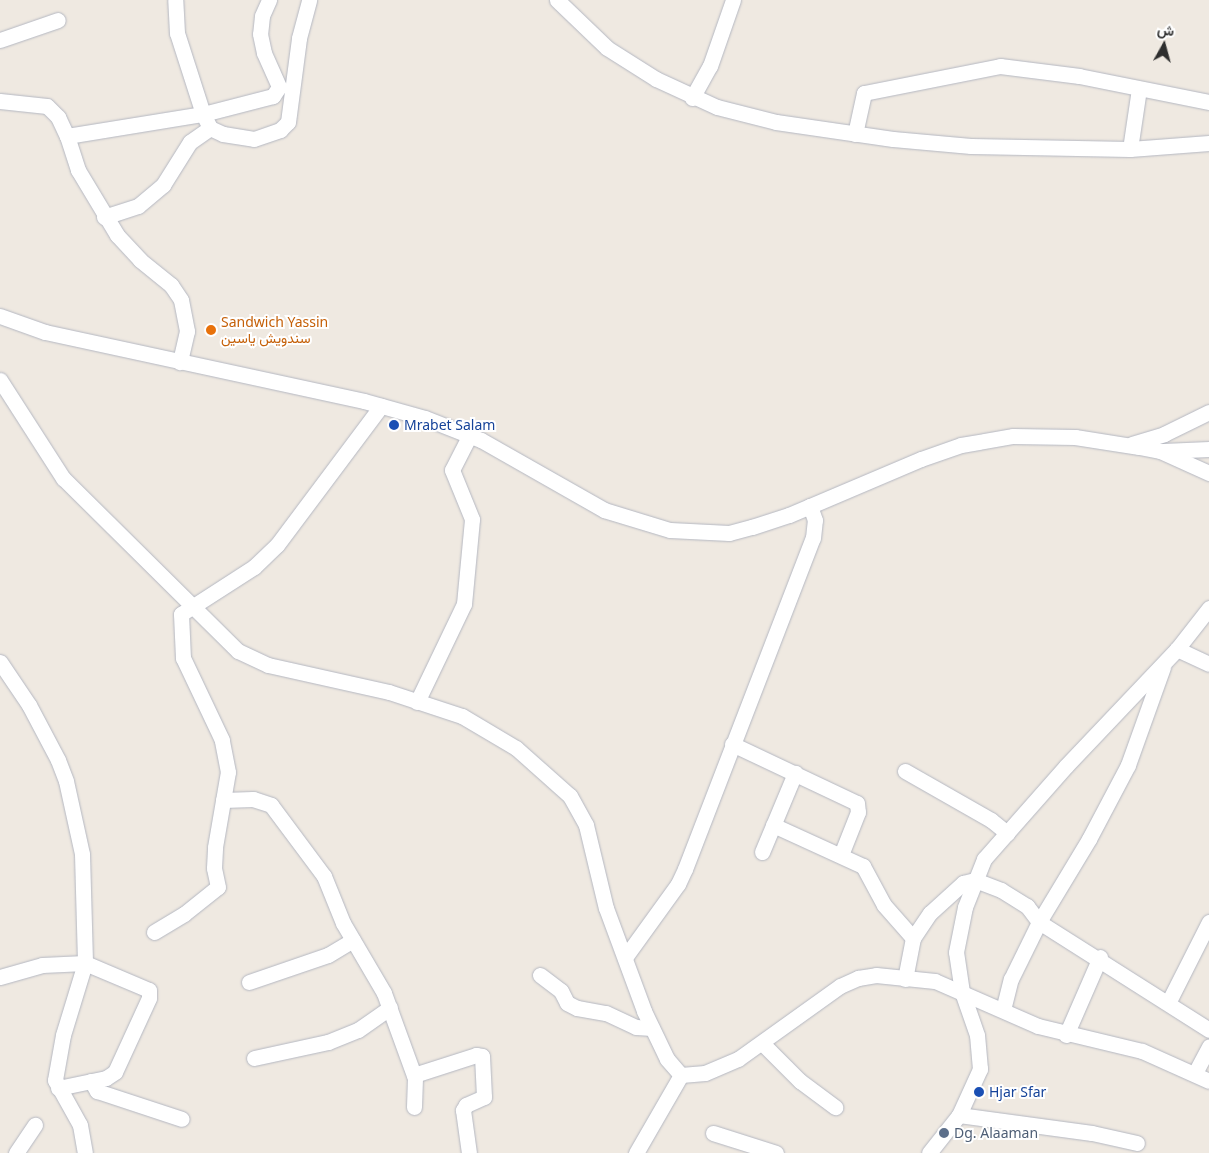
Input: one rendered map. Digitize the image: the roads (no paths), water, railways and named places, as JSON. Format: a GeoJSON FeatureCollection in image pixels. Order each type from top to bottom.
{"type":"FeatureCollection","features":[{"type":"Feature","properties":{"kind":"street"},"geometry":{"type":"LineString","coordinates":[[175,0],[177,33],[203,114],[210,128],[241,139],[254,139],[280,130],[288,122],[299,38],[309,0]]}},
{"type":"Feature","properties":{"kind":"street"},"geometry":{"type":"LineString","coordinates":[[268,0],[262,16],[260,34],[264,53],[279,87],[276,94]]}},
{"type":"Feature","properties":{"kind":"street"},"geometry":{"type":"LineString","coordinates":[[557,0],[607,48],[692,98],[768,120],[855,134],[971,146],[1130,149],[1209,144]]}},
{"type":"Feature","properties":{"kind":"street"},"geometry":{"type":"LineString","coordinates":[[692,98],[710,66],[733,0]]}},
{"type":"Feature","properties":{"kind":"street"},"geometry":{"type":"LineString","coordinates":[[0,40],[58,20]]}},
{"type":"Feature","properties":{"kind":"street"},"geometry":{"type":"LineString","coordinates":[[855,134],[864,93],[977,69],[1016,66],[1209,102]]}},
{"type":"Feature","properties":{"kind":"street"},"geometry":{"type":"LineString","coordinates":[[1130,149],[1139,89]]}},
{"type":"Feature","properties":{"kind":"street"},"geometry":{"type":"LineString","coordinates":[[67,136],[203,114],[276,94]]}},
{"type":"Feature","properties":{"kind":"street"},"geometry":{"type":"LineString","coordinates":[[276,94],[291,110]]}},
{"type":"Feature","properties":{"kind":"street"},"geometry":{"type":"LineString","coordinates":[[0,101],[47,106],[58,117],[67,136],[78,170],[104,217],[128,248],[171,285],[181,300],[187,332],[180,362]]}},
{"type":"Feature","properties":{"kind":"street"},"geometry":{"type":"LineString","coordinates":[[104,217],[138,206],[163,184],[190,142],[210,128]]}},
{"type":"Feature","properties":{"kind":"street"},"geometry":{"type":"LineString","coordinates":[[0,316],[46,332],[381,406],[425,418],[470,436],[604,510],[638,523],[670,530],[729,533],[810,506],[921,459],[985,439],[1043,435],[1128,445],[1160,451],[1209,449]]}},
{"type":"Feature","properties":{"kind":"street"},"geometry":{"type":"LineString","coordinates":[[0,380],[62,478],[229,644],[249,658],[417,702],[462,716],[484,728],[533,761],[570,796],[586,825],[606,908],[652,1028],[667,1059],[681,1075],[692,1076],[722,1067],[762,1043],[840,986],[858,978],[876,975],[935,981],[1066,1035],[1142,1050],[1209,1081]]}},
{"type":"Feature","properties":{"kind":"street"},"geometry":{"type":"LineString","coordinates":[[154,932],[206,899],[218,887],[215,854],[228,772],[222,740],[182,658],[179,625],[181,614],[190,605],[222,590],[277,545],[381,406]]}},
{"type":"Feature","properties":{"kind":"street"},"geometry":{"type":"LineString","coordinates":[[1128,445],[1164,434],[1209,412]]}},
{"type":"Feature","properties":{"kind":"street"},"geometry":{"type":"LineString","coordinates":[[417,702],[464,604],[472,519],[452,470],[470,436]]}},
{"type":"Feature","properties":{"kind":"street"},"geometry":{"type":"LineString","coordinates":[[1160,451],[1209,473]]}},
{"type":"Feature","properties":{"kind":"street"},"geometry":{"type":"LineString","coordinates":[[626,956],[678,884],[813,538],[815,520],[810,506]]}},
{"type":"Feature","properties":{"kind":"street"},"geometry":{"type":"LineString","coordinates":[[932,1151],[959,1115],[980,1069],[977,1035],[962,992],[956,952],[965,907],[984,859],[1177,649],[1209,608]]}},
{"type":"Feature","properties":{"kind":"street"},"geometry":{"type":"LineString","coordinates":[[1177,649],[1209,664]]}},
{"type":"Feature","properties":{"kind":"street"},"geometry":{"type":"LineString","coordinates":[[0,662],[38,722],[66,781],[82,854],[85,963],[57,1059],[55,1080],[80,1125],[85,1153]]}},
{"type":"Feature","properties":{"kind":"street"},"geometry":{"type":"LineString","coordinates":[[1003,1010],[1010,979],[1039,922],[1089,838],[1128,765],[1165,662]]}},
{"type":"Feature","properties":{"kind":"street"},"geometry":{"type":"LineString","coordinates":[[732,744],[857,803],[858,812],[841,855]]}},
{"type":"Feature","properties":{"kind":"street"},"geometry":{"type":"LineString","coordinates":[[905,771],[991,820],[1007,833]]}},
{"type":"Feature","properties":{"kind":"street"},"geometry":{"type":"LineString","coordinates":[[762,852],[795,773]]}},
{"type":"Feature","properties":{"kind":"street"},"geometry":{"type":"LineString","coordinates":[[223,800],[253,799],[271,805],[324,876],[353,940],[380,982],[414,1075],[414,1107]]}},
{"type":"Feature","properties":{"kind":"street"},"geometry":{"type":"LineString","coordinates":[[773,825],[841,855],[866,869],[881,900],[913,938]]}},
{"type":"Feature","properties":{"kind":"street"},"geometry":{"type":"LineString","coordinates":[[905,979],[913,938],[930,913],[963,883],[975,880],[1001,890],[1027,906],[1039,922],[1100,957],[1209,1030]]}},
{"type":"Feature","properties":{"kind":"street"},"geometry":{"type":"LineString","coordinates":[[1168,1003],[1186,962],[1209,922]]}},
{"type":"Feature","properties":{"kind":"street"},"geometry":{"type":"LineString","coordinates":[[248,982],[328,955],[353,940]]}},
{"type":"Feature","properties":{"kind":"street"},"geometry":{"type":"LineString","coordinates":[[1066,1035],[1100,957]]}},
{"type":"Feature","properties":{"kind":"street"},"geometry":{"type":"LineString","coordinates":[[0,977],[42,965],[85,963],[144,985],[149,990],[150,998],[115,1072],[90,1081],[58,1088]]}},
{"type":"Feature","properties":{"kind":"street"},"geometry":{"type":"LineString","coordinates":[[540,975],[561,991],[568,1003],[577,1008],[606,1013],[636,1027],[652,1028]]}},
{"type":"Feature","properties":{"kind":"street"},"geometry":{"type":"LineString","coordinates":[[254,1058],[328,1042],[358,1030],[390,1008]]}},
{"type":"Feature","properties":{"kind":"street"},"geometry":{"type":"LineString","coordinates":[[762,1043],[800,1081],[835,1107]]}},
{"type":"Feature","properties":{"kind":"street"},"geometry":{"type":"LineString","coordinates":[[1195,1073],[1209,1047]]}},
{"type":"Feature","properties":{"kind":"street"},"geometry":{"type":"LineString","coordinates":[[414,1075],[476,1055],[482,1056],[484,1097],[466,1105],[462,1110],[469,1153]]}},
{"type":"Feature","properties":{"kind":"street"},"geometry":{"type":"LineString","coordinates":[[636,1153],[681,1075]]}},
{"type":"Feature","properties":{"kind":"street"},"geometry":{"type":"LineString","coordinates":[[90,1081],[97,1090],[182,1119]]}},
{"type":"Feature","properties":{"kind":"street"},"geometry":{"type":"LineString","coordinates":[[959,1115],[1092,1133],[1137,1143]]}},
{"type":"Feature","properties":{"kind":"street"},"geometry":{"type":"LineString","coordinates":[[16,1153],[35,1125]]}},
{"type":"Feature","properties":{"kind":"street"},"geometry":{"type":"LineString","coordinates":[[713,1133],[776,1153]]}},
{"type":"Feature","properties":{"kind":"place","name":"Sandwich Yassin سندويش ياسين"},"geometry":{"type":"Point","coordinates":[211,330]}},
{"type":"Feature","properties":{"kind":"place","name":"Mrabet Salam"},"geometry":{"type":"Point","coordinates":[394,425]}},
{"type":"Feature","properties":{"kind":"place","name":"Hjar Sfar"},"geometry":{"type":"Point","coordinates":[979,1092]}},
{"type":"Feature","properties":{"kind":"place","name":"Dg. Alaaman"},"geometry":{"type":"Point","coordinates":[944,1133]}}]}
